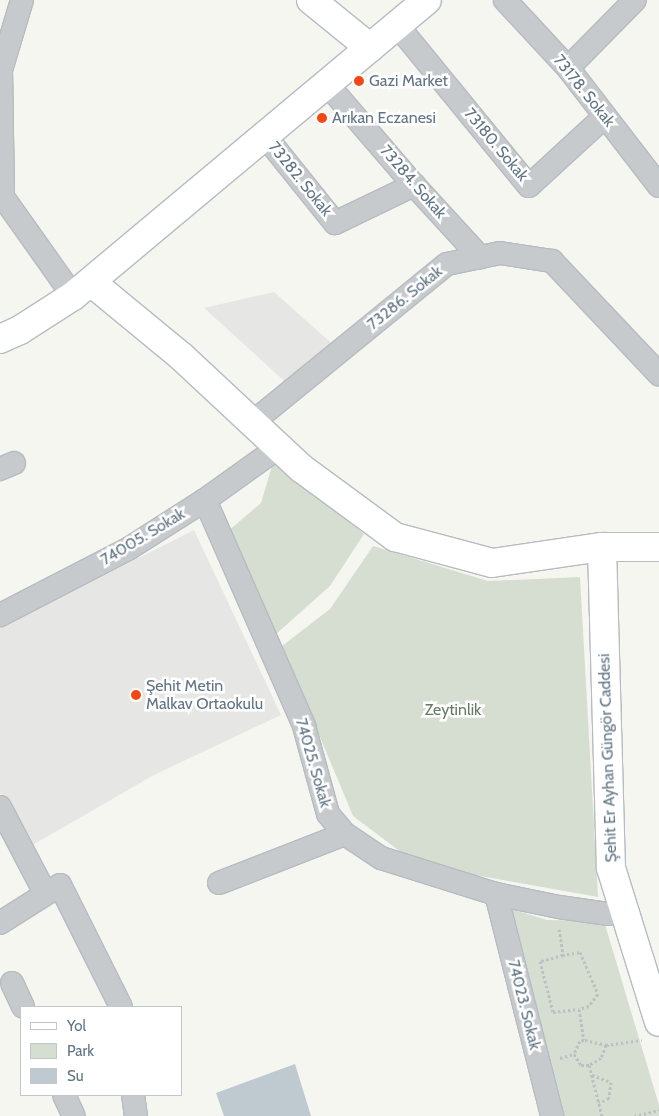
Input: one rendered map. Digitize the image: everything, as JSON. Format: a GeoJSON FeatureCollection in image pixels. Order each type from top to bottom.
{"type":"FeatureCollection","features":[{"type":"Feature","properties":{"kind":"main road"},"geometry":{"type":"LineString","coordinates":[[311,0],[370,48]]}},
{"type":"Feature","properties":{"kind":"main road"},"geometry":{"type":"LineString","coordinates":[[0,339],[20,330],[82,289],[427,0]]}},
{"type":"Feature","properties":{"kind":"main road"},"geometry":{"type":"LineString","coordinates":[[82,289],[182,357],[301,468],[395,537],[492,563],[602,547],[659,547]]}},
{"type":"Feature","properties":{"kind":"main road","name":"Şehit Er Ayhan Güngör Caddesi"},"geometry":{"type":"LineString","coordinates":[[602,547],[611,868],[624,911],[653,1031]]}},
{"type":"Feature","properties":{"kind":"street"},"geometry":{"type":"LineString","coordinates":[[22,0],[0,70],[2,197],[82,289]]}},
{"type":"Feature","properties":{"kind":"street","name":"73178. Sokak"},"geometry":{"type":"LineString","coordinates":[[505,0],[568,68],[659,186]]}},
{"type":"Feature","properties":{"kind":"street"},"geometry":{"type":"LineString","coordinates":[[568,68],[635,0]]}},
{"type":"Feature","properties":{"kind":"street","name":"73180. Sokak"},"geometry":{"type":"LineString","coordinates":[[397,25],[529,186],[605,116]]}},
{"type":"Feature","properties":{"kind":"street","name":"73284. Sokak"},"geometry":{"type":"LineString","coordinates":[[327,84],[414,185],[480,257]]}},
{"type":"Feature","properties":{"kind":"street","name":"73282. Sokak"},"geometry":{"type":"LineString","coordinates":[[265,136],[335,223],[414,185]]}},
{"type":"Feature","properties":{"kind":"street","name":"73286. Sokak"},"geometry":{"type":"LineString","coordinates":[[252,422],[447,264],[500,253],[552,260],[659,374]]}},
{"type":"Feature","properties":{"kind":"street","name":"74005. Sokak"},"geometry":{"type":"LineString","coordinates":[[0,615],[128,549],[205,500],[279,447]]}},
{"type":"Feature","properties":{"kind":"street","name":"74025. Sokak"},"geometry":{"type":"LineString","coordinates":[[205,500],[304,726],[328,814],[345,834],[381,858],[496,894],[559,908],[608,914],[624,911]]}},
{"type":"Feature","properties":{"kind":"street"},"geometry":{"type":"LineString","coordinates":[[1,810],[53,889],[121,1006]]}},
{"type":"Feature","properties":{"kind":"street"},"geometry":{"type":"LineString","coordinates":[[219,883],[345,834]]}},
{"type":"Feature","properties":{"kind":"street"},"geometry":{"type":"LineString","coordinates":[[0,923],[53,889]]}},
{"type":"Feature","properties":{"kind":"street","name":"74023. Sokak"},"geometry":{"type":"LineString","coordinates":[[496,894],[552,1116]]}},
{"type":"Feature","properties":{"kind":"street"},"geometry":{"type":"LineString","coordinates":[[12,983],[23,1006]]}},
{"type":"Feature","properties":{"kind":"street"},"geometry":{"type":"LineString","coordinates":[[64,1096],[74,1116]]}},
{"type":"Feature","properties":{"kind":"street"},"geometry":{"type":"LineString","coordinates":[[133,1096],[136,1116]]}},
{"type":"Feature","properties":{"kind":"path"},"geometry":{"type":"LineString","coordinates":[[559,908],[558,925],[563,955],[560,956]]}},
{"type":"Feature","properties":{"kind":"path"},"geometry":{"type":"LineString","coordinates":[[580,952],[598,994],[589,1006],[579,1008],[553,1012],[540,961],[580,952]]}},
{"type":"Feature","properties":{"kind":"path"},"geometry":{"type":"LineString","coordinates":[[579,1008],[584,1040]]}},
{"type":"Feature","properties":{"kind":"path"},"geometry":{"type":"LineString","coordinates":[[606,1045],[601,1058],[589,1064],[581,1065],[574,1054],[580,1042],[584,1040],[606,1045],[653,1031]]}},
{"type":"Feature","properties":{"kind":"path"},"geometry":{"type":"LineString","coordinates":[[589,1064],[602,1116]]}},
{"type":"Feature","properties":{"kind":"path"},"geometry":{"type":"LineString","coordinates":[[592,1075],[611,1082],[609,1098],[599,1103]]}},
{"type":"Feature","properties":{"kind":"path"},"geometry":{"type":"LineString","coordinates":[[634,1116],[659,1110]]}},
{"type":"Feature","properties":{"kind":"shaded area"},"geometry":{"type":"Polygon","coordinates":[[[274,292],[337,348],[292,388],[204,308],[274,292]]]}},
{"type":"Feature","properties":{"kind":"shaded area","name":"Şehit Metin Malkav Ortaokulu"},"geometry":{"type":"Polygon","coordinates":[[[194,530],[281,715],[154,775],[31,846],[0,793],[0,628],[194,530]]]}},
{"type":"Feature","properties":{"kind":"green space"},"geometry":{"type":"Polygon","coordinates":[[[274,459],[364,534],[330,586],[275,635],[227,532],[261,503],[274,459]]]}},
{"type":"Feature","properties":{"kind":"green space","name":"Zeytinlik"},"geometry":{"type":"Polygon","coordinates":[[[373,546],[488,581],[580,577],[598,897],[418,865],[353,816],[282,646],[330,609],[373,546]]]}},
{"type":"Feature","properties":{"kind":"green space"},"geometry":{"type":"Polygon","coordinates":[[[508,908],[547,920],[604,921],[659,1105],[659,1116],[562,1116],[508,908]]]}},
{"type":"Feature","properties":{"kind":"water"},"geometry":{"type":"Polygon","coordinates":[[[295,1064],[311,1116],[224,1116],[216,1093],[295,1064]]]}},
{"type":"Feature","properties":{"kind":"place","name":"Gazi Market"},"geometry":{"type":"Point","coordinates":[359,81]}},
{"type":"Feature","properties":{"kind":"place","name":"Arıkan Eczanesi"},"geometry":{"type":"Point","coordinates":[322,118]}},
{"type":"Feature","properties":{"kind":"place","name":"Şehit Metin Malkav Ortaokulu"},"geometry":{"type":"Point","coordinates":[136,695]}}]}
